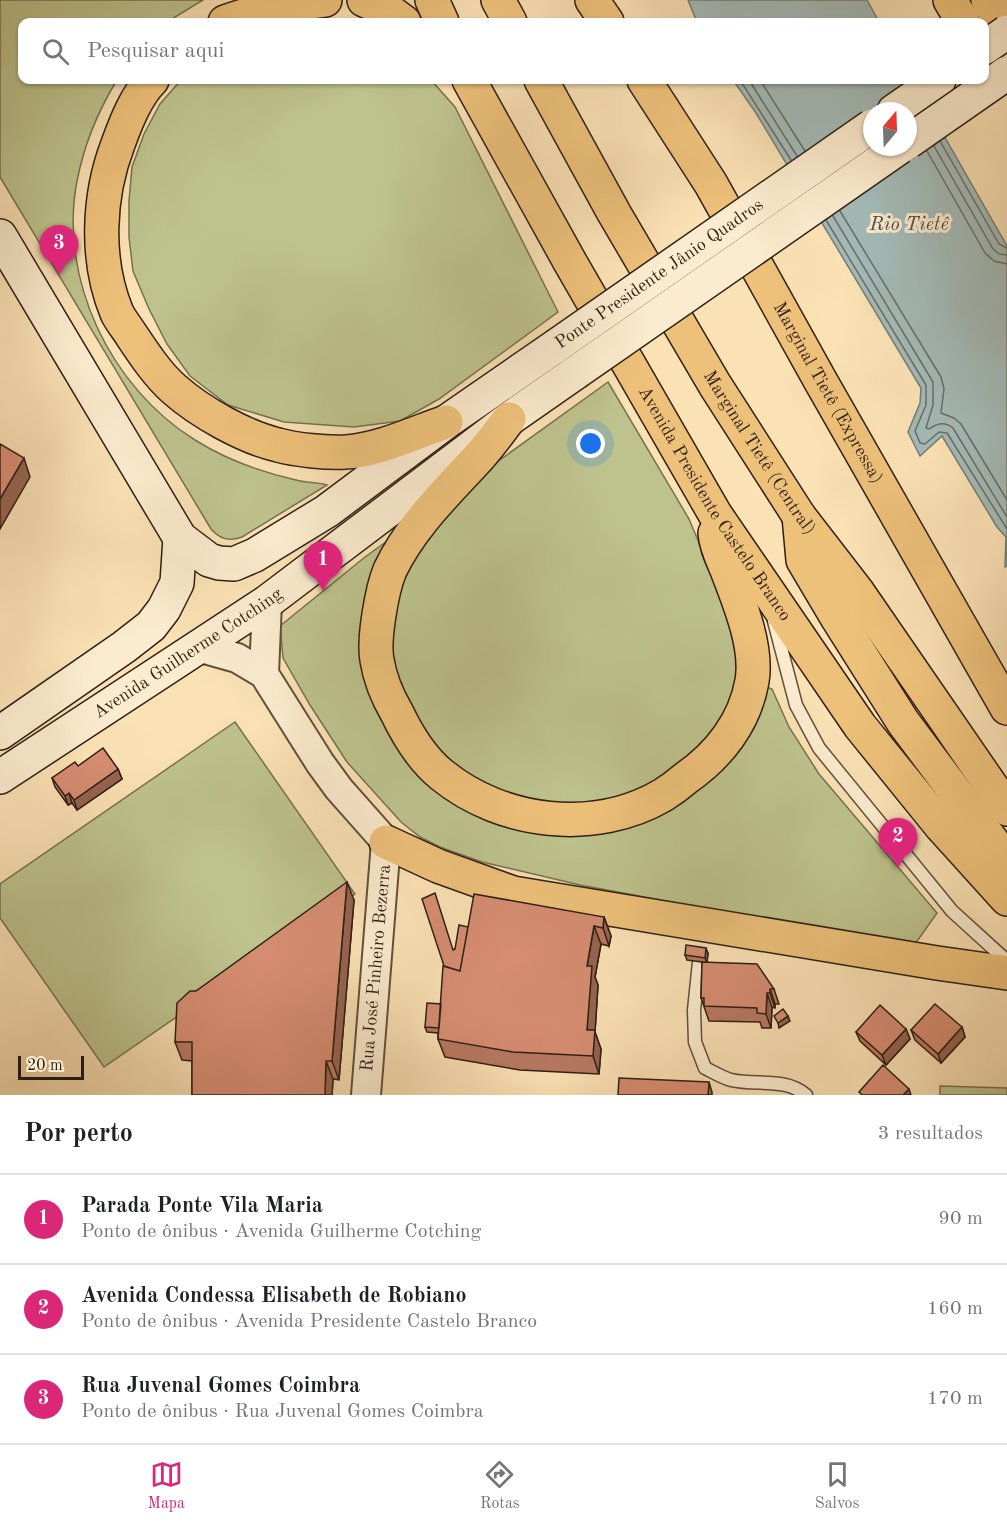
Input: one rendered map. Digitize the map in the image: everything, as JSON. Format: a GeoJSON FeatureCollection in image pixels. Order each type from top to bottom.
{"type":"FeatureCollection","features":[{"type":"Feature","properties":{"kind":"highway"},"geometry":{"type":"LineString","coordinates":[[237,18],[290,4],[325,0]]}},
{"type":"Feature","properties":{"kind":"highway"},"geometry":{"type":"LineString","coordinates":[[364,0],[399,18]]}},
{"type":"Feature","properties":{"kind":"highway"},"geometry":{"type":"LineString","coordinates":[[432,0],[440,18]]}},
{"type":"Feature","properties":{"kind":"highway"},"geometry":{"type":"LineString","coordinates":[[498,0],[508,18]]}},
{"type":"Feature","properties":{"kind":"highway"},"geometry":{"type":"LineString","coordinates":[[592,0],[604,18]]}},
{"type":"Feature","properties":{"kind":"highway"},"geometry":{"type":"LineString","coordinates":[[988,0],[1007,33]]}},
{"type":"Feature","properties":{"kind":"highway"},"geometry":{"type":"LineString","coordinates":[[989,65],[1007,93]]}},
{"type":"Feature","properties":{"kind":"highway"},"geometry":{"type":"LineString","coordinates":[[149,84],[128,118],[111,162],[103,206],[101,237],[108,278],[118,313],[143,353],[166,380],[174,389],[213,417],[252,436],[278,445],[346,452],[402,438],[446,422]]}},
{"type":"Feature","properties":{"kind":"highway","name":"Avenida Presidente Castelo Branco"},"geometry":{"type":"LineString","coordinates":[[468,84],[715,514],[860,726],[941,826],[1007,899]]}},
{"type":"Feature","properties":{"kind":"highway","name":"Marginal Tietê (Central)"},"geometry":{"type":"LineString","coordinates":[[543,84],[614,213],[715,385],[799,516],[856,591],[1007,809]]}},
{"type":"Feature","properties":{"kind":"highway","name":"Marginal Tietê (Expressa)"},"geometry":{"type":"LineString","coordinates":[[647,84],[711,184],[1007,708]]}},
{"type":"Feature","properties":{"kind":"highway"},"geometry":{"type":"LineString","coordinates":[[508,419],[480,456],[430,509],[407,540],[389,572],[380,606],[376,657],[386,693],[411,740],[440,774],[471,796],[515,813],[553,819],[592,819],[625,812],[671,790],[702,767],[729,736],[744,711],[753,680],[752,663],[749,636],[738,597],[715,539],[715,514]]}},
{"type":"Feature","properties":{"kind":"highway"},"geometry":{"type":"LineString","coordinates":[[799,516],[803,560],[838,619],[903,722],[1007,861]]}},
{"type":"Feature","properties":{"kind":"highway"},"geometry":{"type":"LineString","coordinates":[[386,842],[438,866],[513,893],[701,945],[930,962],[1007,973]]}},
{"type":"Feature","properties":{"kind":"main road"},"geometry":{"type":"LineString","coordinates":[[989,45],[1007,33]]}},
{"type":"Feature","properties":{"kind":"main road"},"geometry":{"type":"LineString","coordinates":[[917,136],[1007,73]]}},
{"type":"Feature","properties":{"kind":"main road"},"geometry":{"type":"LineString","coordinates":[[907,102],[933,84]]}},
{"type":"Feature","properties":{"kind":"main road","name":"Ponte Presidente Jânio Quadros"},"geometry":{"type":"LineString","coordinates":[[446,422],[863,132]]}},
{"type":"Feature","properties":{"kind":"main road","name":"Ponte Presidente Jânio Quadros"},"geometry":{"type":"LineString","coordinates":[[575,373],[887,156]]}},
{"type":"Feature","properties":{"kind":"main road"},"geometry":{"type":"LineString","coordinates":[[0,236],[180,538],[208,560],[234,564],[255,555],[327,511],[446,422]]}},
{"type":"Feature","properties":{"kind":"main road","name":"Avenida Guilherme Cotching"},"geometry":{"type":"LineString","coordinates":[[0,777],[267,602],[508,419],[575,373]]}},
{"type":"Feature","properties":{"kind":"main road"},"geometry":{"type":"LineString","coordinates":[[0,733],[151,626],[164,609],[177,583],[180,538]]}},
{"type":"Feature","properties":{"kind":"street"},"geometry":{"type":"LineString","coordinates":[[264,674],[267,602]]}},
{"type":"Feature","properties":{"kind":"street"},"geometry":{"type":"LineString","coordinates":[[198,647],[237,658],[264,674],[320,763],[339,789],[386,842]]}},
{"type":"Feature","properties":{"kind":"street","name":"Rua José Pinheiro Bezerra"},"geometry":{"type":"LineString","coordinates":[[366,1095],[386,842]]}},
{"type":"Feature","properties":{"kind":"lane"},"geometry":{"type":"LineString","coordinates":[[765,588],[796,705],[819,748],[952,911],[1007,961]]}},
{"type":"Feature","properties":{"kind":"lane"},"geometry":{"type":"LineString","coordinates":[[701,945],[694,1010],[695,1042],[705,1068],[731,1080],[782,1084],[798,1088],[806,1095]]}},
{"type":"Feature","properties":{"kind":"green space"},"geometry":{"type":"Polygon","coordinates":[[[0,0],[203,0],[174,18],[18,18],[18,84],[115,84],[92,129],[84,154],[77,181],[73,218],[76,256],[84,292],[97,328],[116,361],[138,391],[165,418],[195,440],[219,453],[270,473],[327,485],[242,537],[225,539],[211,529],[0,177],[0,0]]]}},
{"type":"Feature","properties":{"kind":"green space"},"geometry":{"type":"Polygon","coordinates":[[[178,84],[435,84],[455,107],[558,312],[439,399],[400,421],[354,427],[284,422],[228,405],[190,376],[167,344],[133,271],[129,237],[132,167],[144,134],[160,104],[178,84]]]}},
{"type":"Feature","properties":{"kind":"green space"},"geometry":{"type":"Polygon","coordinates":[[[608,382],[689,519],[716,583],[747,645],[742,677],[772,689],[789,727],[819,774],[937,913],[913,947],[580,885],[482,862],[440,847],[420,837],[401,822],[347,762],[283,658],[280,626],[365,557],[608,382]]]}},
{"type":"Feature","properties":{"kind":"green space"},"geometry":{"type":"Polygon","coordinates":[[[235,722],[355,894],[104,1067],[0,918],[0,884],[235,722]]]}},
{"type":"Feature","properties":{"kind":"green space"},"geometry":{"type":"Polygon","coordinates":[[[940,1086],[1007,1088],[1007,1095],[940,1095],[940,1086]]]}},
{"type":"Feature","properties":{"kind":"water"},"geometry":{"type":"Polygon","coordinates":[[[688,0],[867,0],[877,18],[695,18],[688,0]]]}},
{"type":"Feature","properties":{"kind":"water","name":"Rio Tietê"},"geometry":{"type":"Polygon","coordinates":[[[736,84],[914,84],[1007,246],[1007,566],[1005,567],[1006,537],[997,527],[942,436],[920,456],[908,432],[920,403],[921,388],[756,113],[736,84]]]}},
{"type":"Feature","properties":{"kind":"building"},"geometry":{"type":"Polygon","coordinates":[[[0,444],[24,458],[0,499],[0,444]]]}},
{"type":"Feature","properties":{"kind":"building"},"geometry":{"type":"Polygon","coordinates":[[[103,748],[118,769],[74,800],[69,793],[65,796],[52,778],[75,762],[78,766],[103,748]]]}},
{"type":"Feature","properties":{"kind":"building"},"geometry":{"type":"Polygon","coordinates":[[[347,882],[332,1061],[326,1061],[325,1095],[192,1095],[192,1042],[175,1042],[177,1003],[190,991],[196,991],[347,882]]]}},
{"type":"Feature","properties":{"kind":"building"},"geometry":{"type":"Polygon","coordinates":[[[435,893],[453,950],[459,925],[468,927],[460,971],[444,966],[422,899],[435,893]]]}},
{"type":"Feature","properties":{"kind":"building"},"geometry":{"type":"Polygon","coordinates":[[[474,894],[604,917],[603,928],[594,926],[587,966],[592,966],[587,1030],[595,1030],[593,1056],[513,1052],[438,1039],[443,966],[460,971],[474,894]]]}},
{"type":"Feature","properties":{"kind":"building"},"geometry":{"type":"Polygon","coordinates":[[[686,945],[706,948],[705,958],[685,955],[686,945]]]}},
{"type":"Feature","properties":{"kind":"building"},"geometry":{"type":"Polygon","coordinates":[[[702,962],[757,964],[774,989],[770,989],[770,993],[767,993],[766,1014],[757,1013],[757,1008],[704,1006],[704,998],[701,998],[702,962]]]}},
{"type":"Feature","properties":{"kind":"building"},"geometry":{"type":"Polygon","coordinates":[[[427,1003],[441,1004],[439,1028],[425,1027],[427,1003]]]}},
{"type":"Feature","properties":{"kind":"building"},"geometry":{"type":"Polygon","coordinates":[[[935,1004],[962,1027],[938,1054],[911,1030],[935,1004]]]}},
{"type":"Feature","properties":{"kind":"building"},"geometry":{"type":"Polygon","coordinates":[[[880,1005],[906,1029],[882,1055],[856,1032],[880,1005]]]}},
{"type":"Feature","properties":{"kind":"building"},"geometry":{"type":"Polygon","coordinates":[[[783,1009],[788,1016],[778,1023],[774,1016],[783,1009]]]}},
{"type":"Feature","properties":{"kind":"building"},"geometry":{"type":"Polygon","coordinates":[[[883,1065],[909,1089],[903,1095],[862,1095],[859,1092],[883,1065]]]}},
{"type":"Feature","properties":{"kind":"building"},"geometry":{"type":"Polygon","coordinates":[[[619,1078],[709,1082],[708,1095],[618,1095],[619,1078]]]}},
{"type":"Feature","properties":{"kind":"place","name":"Rua Juvenal Gomes Coimbra"},"geometry":{"type":"Point","coordinates":[59,275]}},
{"type":"Feature","properties":{"kind":"place","name":"Parada Ponte Vila Maria"},"geometry":{"type":"Point","coordinates":[323,591]}},
{"type":"Feature","properties":{"kind":"place","name":"Avenida Condessa Elisabeth de Robiano"},"geometry":{"type":"Point","coordinates":[898,868]}}]}
